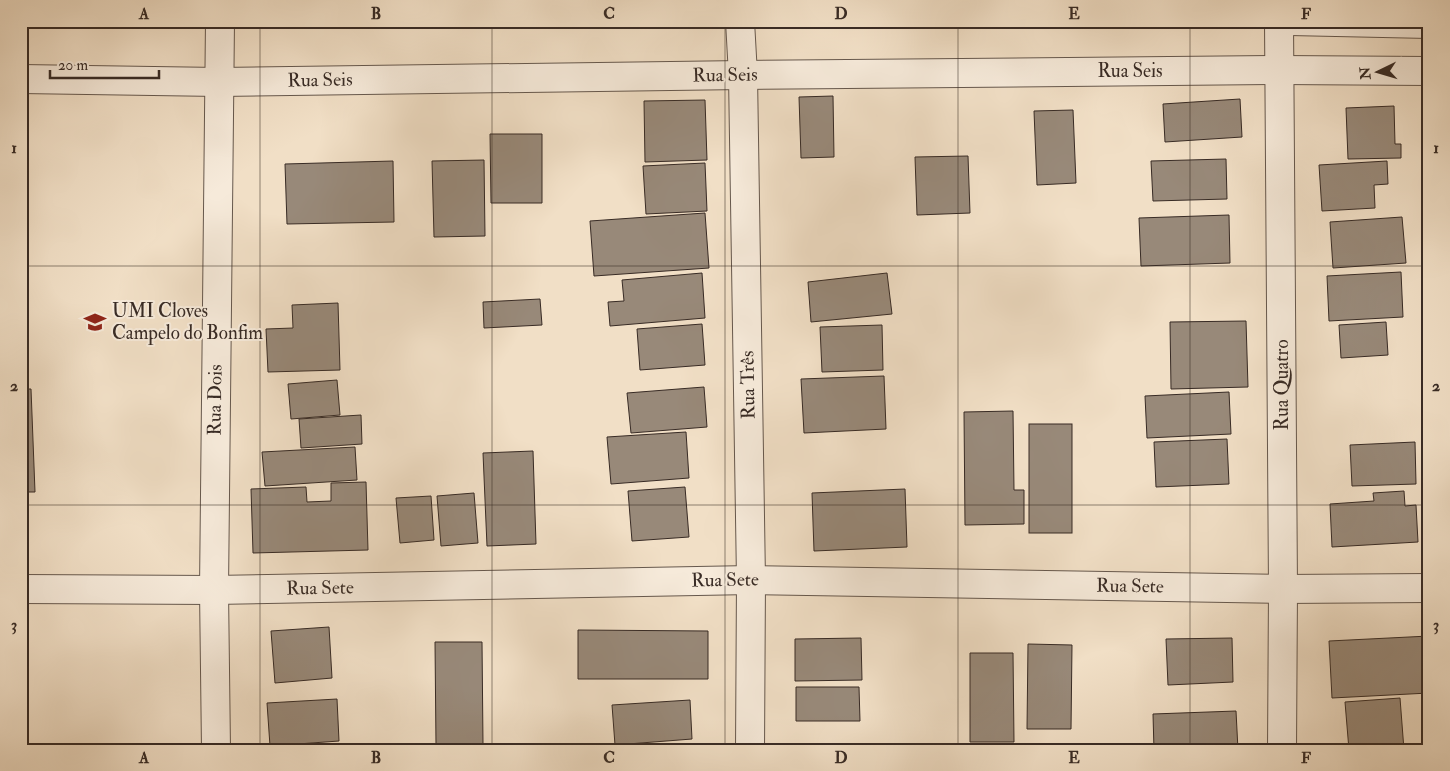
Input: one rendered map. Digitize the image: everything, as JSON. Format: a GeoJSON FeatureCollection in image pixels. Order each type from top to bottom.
{"type":"FeatureCollection","features":[{"type":"Feature","properties":{"kind":"street","name":"Rua Dois"},"geometry":{"type":"LineString","coordinates":[[216,750],[214,590],[220,21]]}},
{"type":"Feature","properties":{"kind":"street","name":"Rua Três"},"geometry":{"type":"LineString","coordinates":[[740,21],[743,74],[751,580],[750,750]]}},
{"type":"Feature","properties":{"kind":"street","name":"Rua Quatro"},"geometry":{"type":"LineString","coordinates":[[1278,21],[1280,70],[1283,589],[1282,750]]}},
{"type":"Feature","properties":{"kind":"street"},"geometry":{"type":"LineString","coordinates":[[1290,21],[1429,24]]}},
{"type":"Feature","properties":{"kind":"street","name":"Rua Seis"},"geometry":{"type":"LineString","coordinates":[[21,79],[219,82],[743,74],[1280,70],[1429,71]]}},
{"type":"Feature","properties":{"kind":"street","name":"Rua Sete"},"geometry":{"type":"LineString","coordinates":[[21,589],[214,590],[751,580],[1283,589],[1429,588]]}},
{"type":"Feature","properties":{"kind":"building"},"geometry":{"type":"Polygon","coordinates":[[[833,96],[834,157],[801,158],[799,97],[833,96]]]}},
{"type":"Feature","properties":{"kind":"building"},"geometry":{"type":"Polygon","coordinates":[[[1240,99],[1242,137],[1165,142],[1163,104],[1240,99]]]}},
{"type":"Feature","properties":{"kind":"building"},"geometry":{"type":"Polygon","coordinates":[[[705,100],[707,160],[645,162],[644,101],[705,100]]]}},
{"type":"Feature","properties":{"kind":"building"},"geometry":{"type":"Polygon","coordinates":[[[1394,106],[1395,144],[1401,144],[1401,158],[1348,159],[1346,108],[1394,106]]]}},
{"type":"Feature","properties":{"kind":"building"},"geometry":{"type":"Polygon","coordinates":[[[1073,110],[1076,183],[1037,185],[1034,111],[1073,110]]]}},
{"type":"Feature","properties":{"kind":"building"},"geometry":{"type":"Polygon","coordinates":[[[490,134],[542,134],[542,203],[491,203],[490,134]]]}},
{"type":"Feature","properties":{"kind":"building"},"geometry":{"type":"Polygon","coordinates":[[[968,156],[970,213],[917,215],[915,157],[968,156]]]}},
{"type":"Feature","properties":{"kind":"building"},"geometry":{"type":"Polygon","coordinates":[[[1226,159],[1227,199],[1153,201],[1151,161],[1226,159]]]}},
{"type":"Feature","properties":{"kind":"building"},"geometry":{"type":"Polygon","coordinates":[[[484,160],[485,236],[434,237],[432,161],[484,160]]]}},
{"type":"Feature","properties":{"kind":"building"},"geometry":{"type":"Polygon","coordinates":[[[393,161],[394,222],[287,224],[285,164],[393,161]]]}},
{"type":"Feature","properties":{"kind":"building"},"geometry":{"type":"Polygon","coordinates":[[[1387,161],[1388,184],[1374,185],[1375,208],[1322,211],[1319,165],[1387,161]]]}},
{"type":"Feature","properties":{"kind":"building"},"geometry":{"type":"Polygon","coordinates":[[[705,163],[707,211],[646,214],[643,166],[705,163]]]}},
{"type":"Feature","properties":{"kind":"building"},"geometry":{"type":"Polygon","coordinates":[[[705,213],[709,268],[594,276],[590,221],[705,213]]]}},
{"type":"Feature","properties":{"kind":"building"},"geometry":{"type":"Polygon","coordinates":[[[1229,215],[1230,263],[1141,266],[1139,218],[1229,215]]]}},
{"type":"Feature","properties":{"kind":"building"},"geometry":{"type":"Polygon","coordinates":[[[1402,217],[1406,263],[1333,268],[1330,222],[1402,217]]]}},
{"type":"Feature","properties":{"kind":"building"},"geometry":{"type":"Polygon","coordinates":[[[1401,272],[1403,317],[1329,321],[1327,276],[1401,272]]]}},
{"type":"Feature","properties":{"kind":"building"},"geometry":{"type":"Polygon","coordinates":[[[702,273],[705,318],[610,326],[608,302],[624,301],[622,280],[702,273]]]}},
{"type":"Feature","properties":{"kind":"building"},"geometry":{"type":"Polygon","coordinates":[[[887,273],[892,314],[811,322],[808,282],[887,273]]]}},
{"type":"Feature","properties":{"kind":"building"},"geometry":{"type":"Polygon","coordinates":[[[540,299],[542,325],[484,328],[483,302],[540,299]]]}},
{"type":"Feature","properties":{"kind":"building"},"geometry":{"type":"Polygon","coordinates":[[[338,303],[340,370],[268,372],[266,329],[293,328],[292,305],[338,303]]]}},
{"type":"Feature","properties":{"kind":"building"},"geometry":{"type":"Polygon","coordinates":[[[1246,321],[1248,387],[1171,389],[1170,322],[1246,321]]]}},
{"type":"Feature","properties":{"kind":"building"},"geometry":{"type":"Polygon","coordinates":[[[1386,322],[1388,355],[1341,358],[1339,325],[1386,322]]]}},
{"type":"Feature","properties":{"kind":"building"},"geometry":{"type":"Polygon","coordinates":[[[702,324],[705,365],[640,370],[637,329],[702,324]]]}},
{"type":"Feature","properties":{"kind":"building"},"geometry":{"type":"Polygon","coordinates":[[[882,325],[883,370],[822,372],[820,327],[882,325]]]}},
{"type":"Feature","properties":{"kind":"building"},"geometry":{"type":"Polygon","coordinates":[[[884,376],[886,429],[804,433],[801,379],[884,376]]]}},
{"type":"Feature","properties":{"kind":"building"},"geometry":{"type":"Polygon","coordinates":[[[337,380],[340,415],[291,419],[288,384],[337,380]]]}},
{"type":"Feature","properties":{"kind":"building"},"geometry":{"type":"Polygon","coordinates":[[[704,387],[707,427],[631,433],[627,393],[704,387]]]}},
{"type":"Feature","properties":{"kind":"building"},"geometry":{"type":"Polygon","coordinates":[[[21,389],[31,389],[35,492],[21,492],[21,389]]]}},
{"type":"Feature","properties":{"kind":"building"},"geometry":{"type":"Polygon","coordinates":[[[1229,392],[1231,434],[1147,438],[1145,396],[1229,392]]]}},
{"type":"Feature","properties":{"kind":"building"},"geometry":{"type":"Polygon","coordinates":[[[1013,411],[1014,490],[1024,490],[1024,524],[965,525],[964,412],[1013,411]]]}},
{"type":"Feature","properties":{"kind":"building"},"geometry":{"type":"Polygon","coordinates":[[[361,415],[362,444],[301,448],[299,419],[361,415]]]}},
{"type":"Feature","properties":{"kind":"building"},"geometry":{"type":"Polygon","coordinates":[[[1029,424],[1072,424],[1072,533],[1029,533],[1029,424]]]}},
{"type":"Feature","properties":{"kind":"building"},"geometry":{"type":"Polygon","coordinates":[[[686,432],[689,478],[611,484],[607,437],[686,432]]]}},
{"type":"Feature","properties":{"kind":"building"},"geometry":{"type":"Polygon","coordinates":[[[1227,439],[1229,484],[1156,487],[1154,442],[1227,439]]]}},
{"type":"Feature","properties":{"kind":"building"},"geometry":{"type":"Polygon","coordinates":[[[1415,442],[1416,484],[1352,486],[1350,445],[1415,442]]]}},
{"type":"Feature","properties":{"kind":"building"},"geometry":{"type":"Polygon","coordinates":[[[355,447],[357,480],[265,486],[262,452],[355,447]]]}},
{"type":"Feature","properties":{"kind":"building"},"geometry":{"type":"Polygon","coordinates":[[[533,451],[536,544],[487,546],[483,453],[533,451]]]}},
{"type":"Feature","properties":{"kind":"building"},"geometry":{"type":"Polygon","coordinates":[[[366,482],[368,550],[253,553],[251,489],[306,487],[307,502],[331,501],[331,483],[366,482]]]}},
{"type":"Feature","properties":{"kind":"building"},"geometry":{"type":"Polygon","coordinates":[[[685,487],[689,537],[632,541],[628,491],[685,487]]]}},
{"type":"Feature","properties":{"kind":"building"},"geometry":{"type":"Polygon","coordinates":[[[905,489],[907,547],[814,551],[812,493],[905,489]]]}},
{"type":"Feature","properties":{"kind":"building"},"geometry":{"type":"Polygon","coordinates":[[[1404,491],[1405,506],[1416,505],[1418,542],[1332,547],[1330,504],[1374,501],[1373,493],[1404,491]]]}},
{"type":"Feature","properties":{"kind":"building"},"geometry":{"type":"Polygon","coordinates":[[[474,493],[478,543],[441,546],[437,496],[474,493]]]}},
{"type":"Feature","properties":{"kind":"building"},"geometry":{"type":"Polygon","coordinates":[[[431,496],[434,540],[400,543],[396,498],[431,496]]]}},
{"type":"Feature","properties":{"kind":"building"},"geometry":{"type":"Polygon","coordinates":[[[329,627],[332,678],[275,683],[271,631],[329,627]]]}},
{"type":"Feature","properties":{"kind":"building"},"geometry":{"type":"Polygon","coordinates":[[[578,630],[708,631],[708,679],[578,679],[578,630]]]}},
{"type":"Feature","properties":{"kind":"building"},"geometry":{"type":"Polygon","coordinates":[[[1429,636],[1429,693],[1332,698],[1329,641],[1429,636]]]}},
{"type":"Feature","properties":{"kind":"building"},"geometry":{"type":"Polygon","coordinates":[[[861,638],[862,680],[795,681],[795,639],[861,638]]]}},
{"type":"Feature","properties":{"kind":"building"},"geometry":{"type":"Polygon","coordinates":[[[1232,638],[1233,682],[1168,685],[1166,639],[1232,638]]]}},
{"type":"Feature","properties":{"kind":"building"},"geometry":{"type":"Polygon","coordinates":[[[435,642],[482,642],[483,744],[436,745],[435,642]]]}},
{"type":"Feature","properties":{"kind":"building"},"geometry":{"type":"Polygon","coordinates":[[[1028,644],[1072,645],[1071,729],[1027,729],[1028,644]]]}},
{"type":"Feature","properties":{"kind":"building"},"geometry":{"type":"Polygon","coordinates":[[[970,653],[1013,653],[1014,742],[970,742],[970,653]]]}},
{"type":"Feature","properties":{"kind":"building"},"geometry":{"type":"Polygon","coordinates":[[[796,687],[859,687],[860,721],[796,721],[796,687]]]}},
{"type":"Feature","properties":{"kind":"building"},"geometry":{"type":"Polygon","coordinates":[[[1400,698],[1404,750],[1349,750],[1345,702],[1400,698]]]}},
{"type":"Feature","properties":{"kind":"building"},"geometry":{"type":"Polygon","coordinates":[[[337,699],[339,741],[270,746],[267,703],[337,699]]]}},
{"type":"Feature","properties":{"kind":"building"},"geometry":{"type":"Polygon","coordinates":[[[690,700],[692,739],[615,745],[612,705],[690,700]]]}},
{"type":"Feature","properties":{"kind":"building"},"geometry":{"type":"Polygon","coordinates":[[[1236,711],[1238,750],[1154,750],[1153,714],[1236,711]]]}},
{"type":"Feature","properties":{"kind":"building"},"geometry":{"type":"Polygon","coordinates":[[[888,746],[958,746],[958,750],[888,750],[888,746]]]}},
{"type":"Feature","properties":{"kind":"place","name":"UMI Cloves Campelo do Bonfim"},"geometry":{"type":"Point","coordinates":[95,322]}}]}
